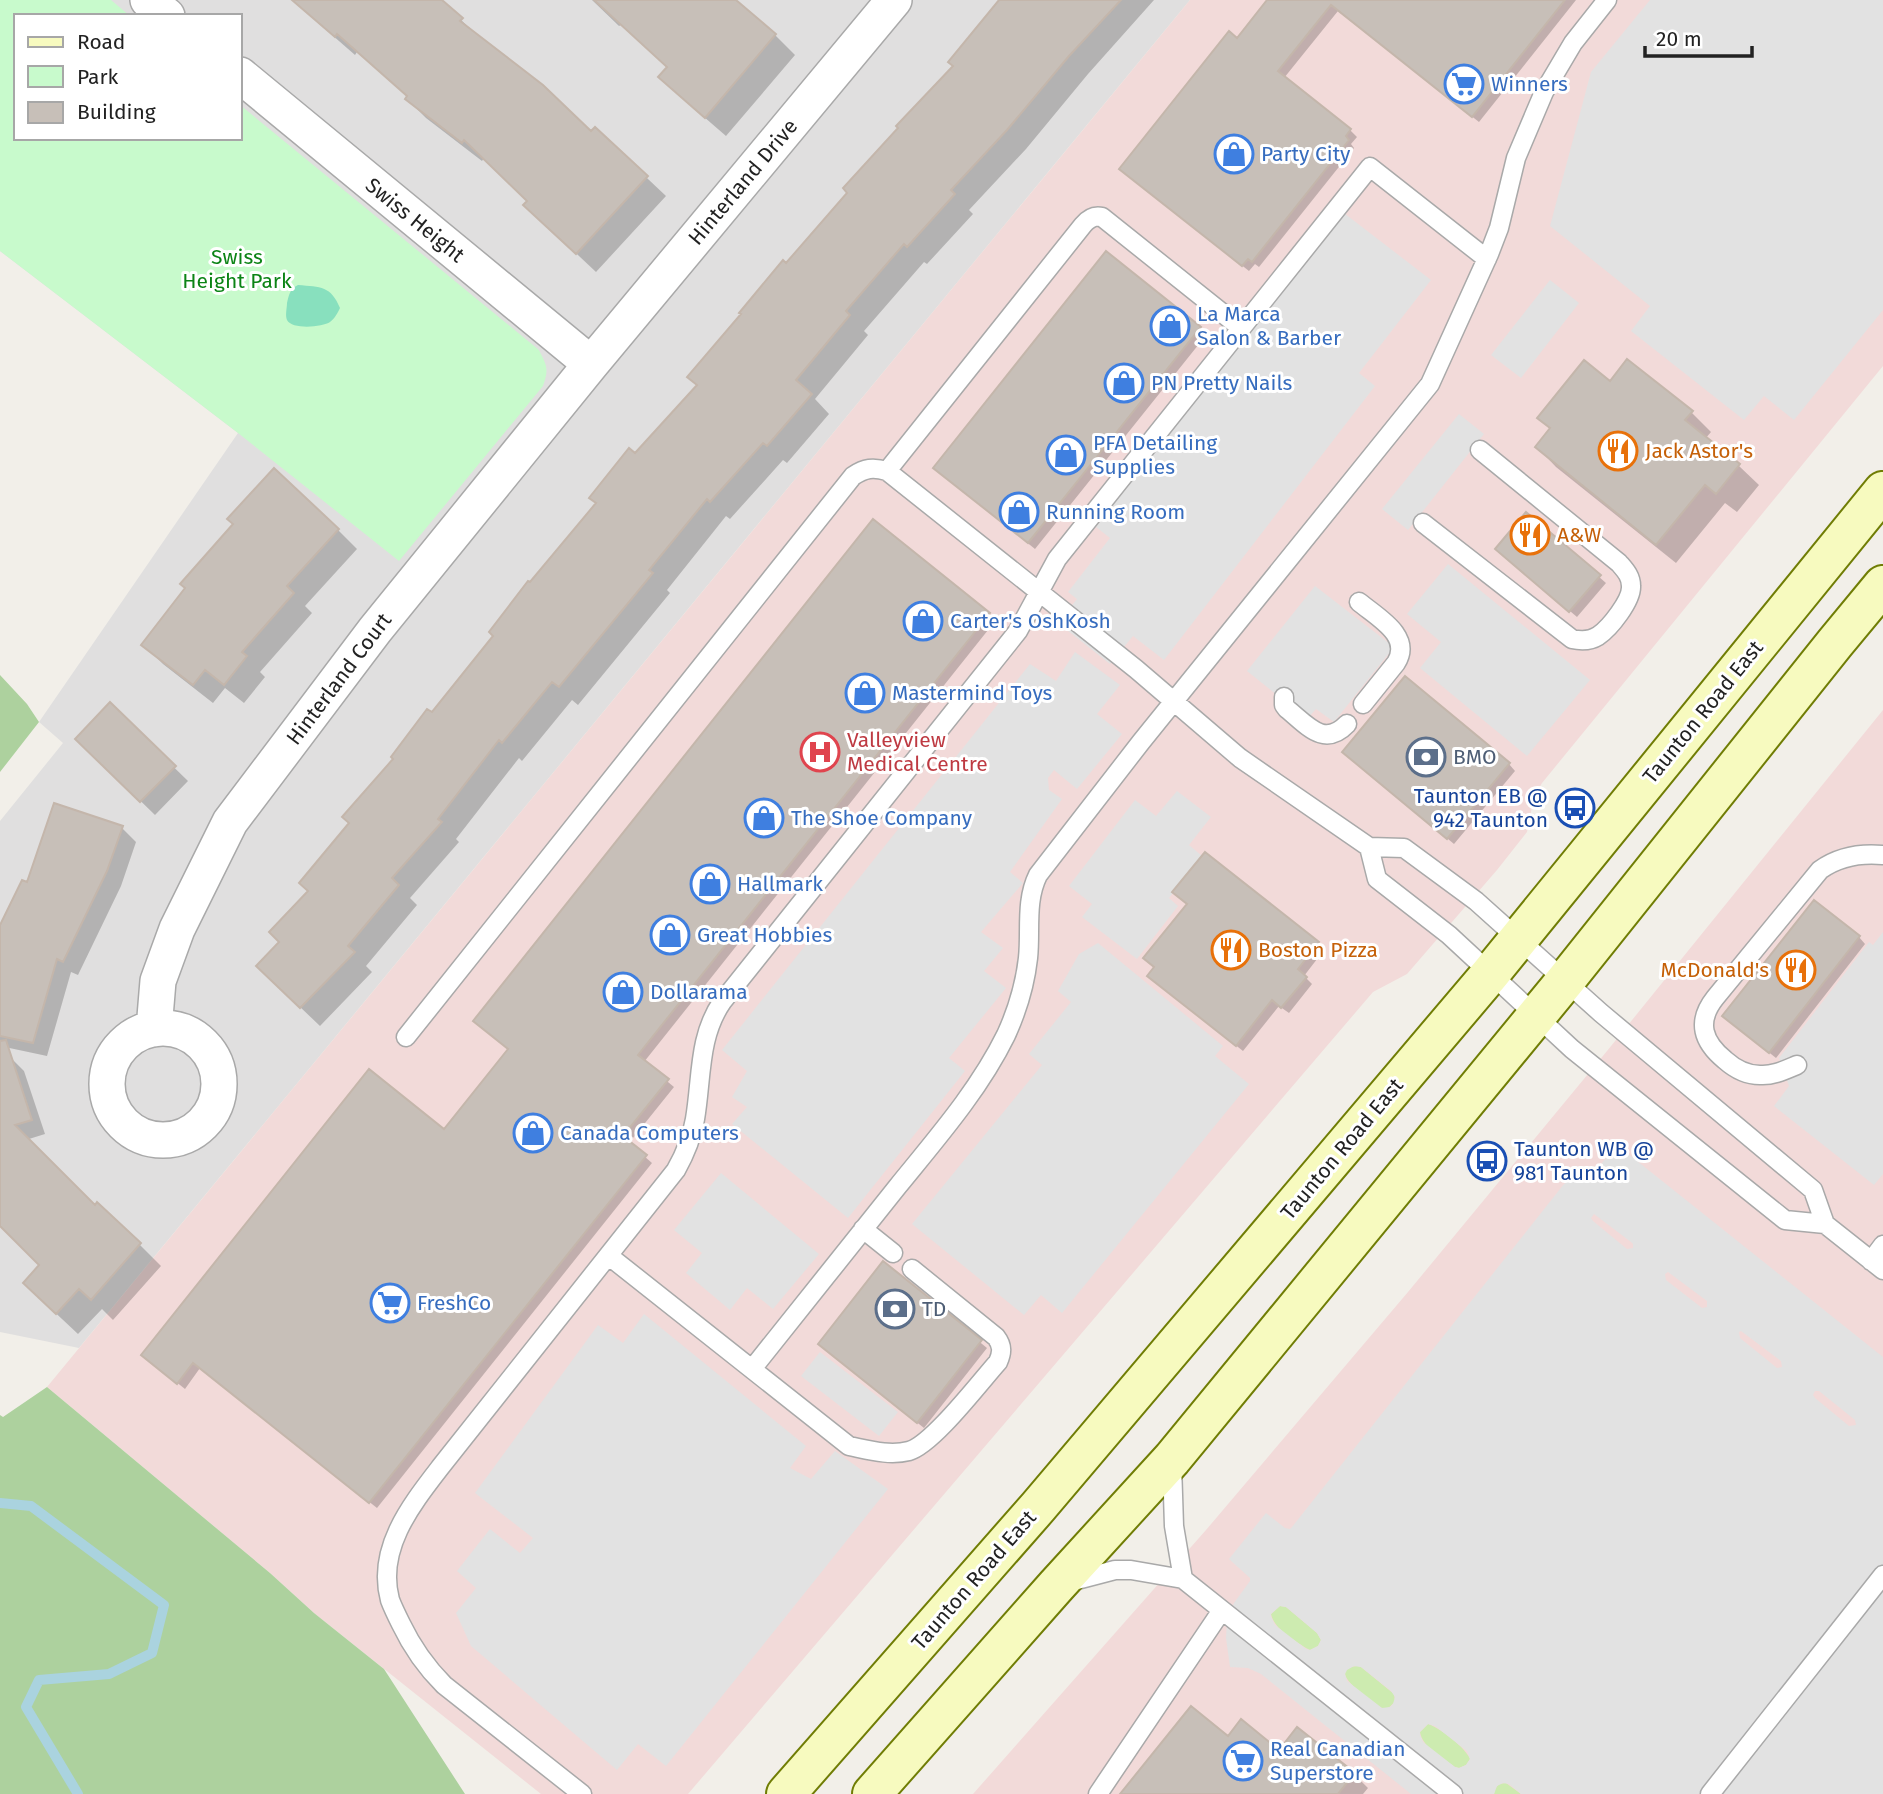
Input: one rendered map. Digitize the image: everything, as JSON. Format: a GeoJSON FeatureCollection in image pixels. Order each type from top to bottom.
{"type":"FeatureCollection","features":[{"type":"Feature","properties":{"kind":"main road","name":"Taunton Road East"},"geometry":{"type":"LineString","coordinates":[[786,1794],[1038,1507],[1490,974],[1883,491]]}},
{"type":"Feature","properties":{"kind":"main road"},"geometry":{"type":"LineString","coordinates":[[872,1794],[1172,1459],[1536,1017],[1883,586]]}},
{"type":"Feature","properties":{"kind":"street"},"geometry":{"type":"LineString","coordinates":[[148,0],[165,14]]}},
{"type":"Feature","properties":{"kind":"street","name":"Hinterland Drive"},"geometry":{"type":"LineString","coordinates":[[591,364],[894,0]]}},
{"type":"Feature","properties":{"kind":"street","name":"Swiss Height"},"geometry":{"type":"LineString","coordinates":[[242,77],[591,364]]}},
{"type":"Feature","properties":{"kind":"street","name":"Hinterland Court"},"geometry":{"type":"LineString","coordinates":[[153,1029],[158,981],[177,929],[230,822],[375,630],[591,364]]}},
{"type":"Feature","properties":{"kind":"lane"},"geometry":{"type":"LineString","coordinates":[[752,1369],[963,1104],[1005,1037],[1023,988],[1028,961],[1030,906],[1038,875],[1430,384],[1487,259],[1499,228],[1516,158],[1544,92],[1573,43],[1607,0]]}},
{"type":"Feature","properties":{"kind":"lane"},"geometry":{"type":"LineString","coordinates":[[582,1794],[444,1685],[430,1671],[407,1636],[390,1600],[386,1575],[397,1531],[408,1511],[667,1183],[684,1156],[695,1121],[705,1039],[715,1012],[1018,631],[1057,559],[1370,167],[1487,259]]}},
{"type":"Feature","properties":{"kind":"lane"},"geometry":{"type":"LineString","coordinates":[[887,471],[1092,217],[1102,217],[1241,328]]}},
{"type":"Feature","properties":{"kind":"lane"},"geometry":{"type":"LineString","coordinates":[[1423,523],[1572,639],[1581,641],[1597,637],[1627,603],[1631,588],[1630,577],[1619,562],[1480,450]]}},
{"type":"Feature","properties":{"kind":"lane"},"geometry":{"type":"LineString","coordinates":[[406,1037],[853,476],[870,468],[887,471],[1136,669],[1240,758],[1369,847],[1404,848],[1476,901],[1565,981],[1813,1189],[1825,1224]]}},
{"type":"Feature","properties":{"kind":"lane"},"geometry":{"type":"LineString","coordinates":[[1359,602],[1395,632],[1402,646],[1396,663],[1363,704]]}},
{"type":"Feature","properties":{"kind":"lane"},"geometry":{"type":"LineString","coordinates":[[1284,697],[1287,709],[1324,735],[1339,731],[1347,724]]}},
{"type":"Feature","properties":{"kind":"lane"},"geometry":{"type":"LineString","coordinates":[[1369,847],[1377,879],[1449,935],[1572,1049],[1785,1220],[1825,1224],[1877,1265],[1883,1245]]}},
{"type":"Feature","properties":{"kind":"lane"},"geometry":{"type":"LineString","coordinates":[[1797,1065],[1761,1076],[1734,1068],[1711,1046],[1704,1031],[1705,1014],[1715,998],[1821,870],[1843,859],[1868,854],[1882,857]]}},
{"type":"Feature","properties":{"kind":"lane"},"geometry":{"type":"LineString","coordinates":[[863,1229],[893,1253]]}},
{"type":"Feature","properties":{"kind":"lane"},"geometry":{"type":"LineString","coordinates":[[609,1256],[849,1446],[890,1453],[911,1451],[932,1437],[998,1362],[1001,1355],[1000,1342],[996,1337],[912,1269]]}},
{"type":"Feature","properties":{"kind":"lane"},"geometry":{"type":"LineString","coordinates":[[1172,1459],[1173,1517],[1183,1579]]}},
{"type":"Feature","properties":{"kind":"lane"},"geometry":{"type":"LineString","coordinates":[[1056,1586],[1115,1570],[1183,1579],[1453,1794]]}},
{"type":"Feature","properties":{"kind":"lane"},"geometry":{"type":"LineString","coordinates":[[1710,1794],[1883,1575]]}},
{"type":"Feature","properties":{"kind":"lane"},"geometry":{"type":"LineString","coordinates":[[1098,1794],[1222,1610]]}},
{"type":"Feature","properties":{"kind":"shaded area"},"geometry":{"type":"Polygon","coordinates":[[[0,0],[1190,0],[79,1348],[0,1332],[0,821],[63,743],[39,722],[238,433],[0,251],[0,0]]]}},
{"type":"Feature","properties":{"kind":"shaded area"},"geometry":{"type":"Polygon","coordinates":[[[1190,0],[1883,0],[1883,366],[1542,783],[1534,797],[1527,832],[1497,870],[1407,974],[1373,992],[688,1794],[541,1794],[314,1613],[270,1573],[47,1387],[1190,0]]]}},
{"type":"Feature","properties":{"kind":"shaded area"},"geometry":{"type":"Polygon","coordinates":[[[1650,0],[1883,0],[1883,310],[1794,420],[1764,396],[1744,420],[1631,331],[1650,306],[1550,226],[1591,72],[1650,0]]]}},
{"type":"Feature","properties":{"kind":"shaded area"},"geometry":{"type":"Polygon","coordinates":[[[1340,210],[1431,280],[1359,373],[1375,386],[1164,660],[1133,636],[1110,664],[1058,623],[1077,599],[1068,592],[1110,538],[1096,527],[1340,210]]]}},
{"type":"Feature","properties":{"kind":"shaded area"},"geometry":{"type":"Polygon","coordinates":[[[1550,280],[1579,303],[1521,378],[1491,355],[1550,280]]]}},
{"type":"Feature","properties":{"kind":"shaded area"},"geometry":{"type":"Polygon","coordinates":[[[1459,414],[1484,434],[1408,530],[1382,509],[1459,414]]]}},
{"type":"Feature","properties":{"kind":"shaded area"},"geometry":{"type":"Polygon","coordinates":[[[1448,564],[1590,680],[1527,756],[1420,668],[1441,642],[1407,614],[1448,564]]]}},
{"type":"Feature","properties":{"kind":"shaded area"},"geometry":{"type":"Polygon","coordinates":[[[1315,586],[1394,647],[1334,722],[1316,709],[1307,719],[1247,671],[1315,586]]]}},
{"type":"Feature","properties":{"kind":"shaded area"},"geometry":{"type":"Polygon","coordinates":[[[1075,652],[1120,685],[1097,714],[1122,734],[1077,789],[1054,770],[1048,778],[1049,790],[1062,799],[1010,872],[1023,883],[981,932],[1003,948],[984,971],[1006,988],[949,1058],[965,1071],[848,1218],[732,1124],[747,1107],[732,1097],[747,1071],[722,1050],[1030,664],[1056,681],[1075,652]]]}},
{"type":"Feature","properties":{"kind":"shaded area"},"geometry":{"type":"Polygon","coordinates":[[[1883,710],[1883,1794],[973,1794],[1206,1530],[1408,1292],[1883,710]]]}},
{"type":"Feature","properties":{"kind":"shaded area"},"geometry":{"type":"Polygon","coordinates":[[[1177,791],[1211,817],[1189,845],[1202,856],[1169,898],[1178,906],[1137,959],[1082,917],[1092,904],[1069,886],[1135,800],[1156,816],[1177,791]]]}},
{"type":"Feature","properties":{"kind":"shaded area"},"geometry":{"type":"Polygon","coordinates":[[[1883,932],[1883,1174],[1874,1185],[1774,1106],[1789,1086],[1779,1058],[1869,942],[1873,945],[1883,932]]]}},
{"type":"Feature","properties":{"kind":"shaded area"},"geometry":{"type":"Polygon","coordinates":[[[1098,943],[1223,1046],[1215,1056],[1249,1084],[1062,1313],[1041,1295],[1024,1315],[912,1224],[1042,1065],[1029,1054],[1071,1002],[1058,991],[1079,954],[1098,943]]]}},
{"type":"Feature","properties":{"kind":"shaded area"},"geometry":{"type":"Polygon","coordinates":[[[1617,1145],[1883,1357],[1883,1794],[1521,1794],[1509,1784],[1503,1783],[1497,1786],[1494,1794],[1411,1794],[1261,1674],[1248,1668],[1230,1667],[1226,1638],[1227,1621],[1234,1603],[1250,1578],[1229,1559],[1266,1513],[1285,1528],[1292,1527],[1564,1184],[1577,1175],[1596,1170],[1617,1145]],[[1594,1214],[1591,1218],[1627,1249],[1633,1248],[1631,1242],[1594,1214]],[[1668,1272],[1665,1274],[1666,1280],[1702,1308],[1707,1307],[1707,1301],[1668,1272]],[[1741,1331],[1740,1338],[1777,1368],[1782,1367],[1781,1361],[1741,1331]],[[1815,1391],[1815,1398],[1849,1426],[1856,1425],[1855,1420],[1819,1391],[1815,1391]],[[1280,1606],[1271,1617],[1275,1625],[1306,1649],[1318,1646],[1321,1640],[1317,1633],[1286,1607],[1280,1606]],[[1354,1666],[1345,1674],[1347,1681],[1382,1708],[1393,1704],[1395,1697],[1391,1691],[1361,1667],[1354,1666]],[[1428,1724],[1420,1735],[1423,1742],[1455,1767],[1466,1765],[1470,1759],[1467,1751],[1435,1726],[1428,1724]]]}},
{"type":"Feature","properties":{"kind":"shaded area"},"geometry":{"type":"Polygon","coordinates":[[[721,1173],[819,1254],[773,1309],[747,1288],[730,1310],[686,1273],[702,1253],[674,1230],[721,1173]]]}},
{"type":"Feature","properties":{"kind":"shaded area"},"geometry":{"type":"Polygon","coordinates":[[[644,1314],[806,1446],[790,1468],[811,1479],[835,1451],[888,1489],[666,1766],[638,1744],[617,1770],[471,1646],[456,1613],[476,1588],[457,1571],[490,1529],[520,1553],[533,1538],[475,1493],[598,1325],[623,1343],[644,1314]]]}},
{"type":"Feature","properties":{"kind":"shaded area"},"geometry":{"type":"Polygon","coordinates":[[[820,1352],[898,1412],[879,1436],[801,1376],[820,1352]]]}},
{"type":"Feature","properties":{"kind":"green space","name":"Swiss Height Park"},"geometry":{"type":"Polygon","coordinates":[[[0,0],[111,0],[128,14],[14,14],[14,140],[242,140],[242,107],[539,350],[544,360],[546,375],[543,386],[399,561],[238,433],[0,251],[0,0]]]}},
{"type":"Feature","properties":{"kind":"green space"},"geometry":{"type":"Polygon","coordinates":[[[298,285],[319,287],[333,295],[340,308],[336,316],[326,324],[315,326],[290,323],[286,318],[287,303],[290,292],[298,285]]]}},
{"type":"Feature","properties":{"kind":"green space"},"geometry":{"type":"Polygon","coordinates":[[[0,675],[27,704],[39,722],[0,772],[0,675]]]}},
{"type":"Feature","properties":{"kind":"green space"},"geometry":{"type":"Polygon","coordinates":[[[47,1387],[384,1669],[465,1794],[0,1794],[0,1415],[3,1417],[47,1387]]]}},
{"type":"Feature","properties":{"kind":"green space"},"geometry":{"type":"Polygon","coordinates":[[[1280,1606],[1286,1607],[1317,1633],[1321,1640],[1318,1646],[1310,1650],[1280,1629],[1271,1614],[1280,1606]]]}},
{"type":"Feature","properties":{"kind":"green space"},"geometry":{"type":"Polygon","coordinates":[[[1357,1666],[1394,1694],[1395,1701],[1391,1706],[1377,1706],[1347,1679],[1346,1671],[1357,1666]]]}},
{"type":"Feature","properties":{"kind":"green space"},"geometry":{"type":"Polygon","coordinates":[[[1428,1724],[1445,1733],[1463,1749],[1470,1759],[1466,1765],[1455,1767],[1425,1743],[1420,1732],[1428,1724]]]}},
{"type":"Feature","properties":{"kind":"green space"},"geometry":{"type":"Polygon","coordinates":[[[1506,1783],[1521,1794],[1494,1794],[1499,1784],[1506,1783]]]}},
{"type":"Feature","properties":{"kind":"building"},"geometry":{"type":"Polygon","coordinates":[[[292,0],[442,0],[463,18],[460,21],[543,85],[591,131],[595,127],[648,176],[576,254],[523,205],[527,201],[464,140],[462,143],[405,99],[407,96],[337,34],[335,37],[292,0]]]}},
{"type":"Feature","properties":{"kind":"building"},"geometry":{"type":"Polygon","coordinates":[[[594,0],[736,0],[776,34],[705,118],[658,77],[667,67],[594,0]]]}},
{"type":"Feature","properties":{"kind":"building"},"geometry":{"type":"Polygon","coordinates":[[[999,0],[1121,0],[951,190],[955,194],[907,247],[904,244],[846,311],[850,315],[796,380],[812,394],[767,446],[763,443],[710,502],[707,499],[649,570],[653,573],[559,687],[552,682],[502,743],[499,740],[438,819],[442,822],[392,878],[399,885],[348,946],[355,952],[300,1008],[256,966],[279,942],[269,932],[308,891],[299,883],[349,823],[342,817],[393,759],[391,757],[427,709],[432,712],[493,636],[489,632],[528,581],[530,582],[596,503],[589,498],[629,448],[635,453],[697,385],[687,377],[783,260],[786,263],[847,193],[843,188],[898,128],[896,126],[953,66],[948,62],[999,0]]]}},
{"type":"Feature","properties":{"kind":"building","name":"Party City"},"geometry":{"type":"Polygon","coordinates":[[[1267,0],[1565,0],[1472,117],[1331,5],[1278,71],[1351,129],[1346,136],[1349,140],[1252,262],[1248,259],[1242,266],[1119,169],[1229,31],[1237,38],[1267,0]]]}},
{"type":"Feature","properties":{"kind":"building"},"geometry":{"type":"Polygon","coordinates":[[[1106,251],[1201,327],[1028,543],[933,468],[1106,251]]]}},
{"type":"Feature","properties":{"kind":"building","name":"Jack Astor's"},"geometry":{"type":"Polygon","coordinates":[[[1627,359],[1693,411],[1685,420],[1740,464],[1716,494],[1705,485],[1656,545],[1535,447],[1550,428],[1537,418],[1584,360],[1610,381],[1627,359]]]}},
{"type":"Feature","properties":{"kind":"building"},"geometry":{"type":"Polygon","coordinates":[[[274,468],[339,529],[287,586],[294,593],[242,652],[247,656],[224,685],[205,670],[193,685],[141,645],[185,588],[180,584],[233,524],[227,519],[274,468]]]}},
{"type":"Feature","properties":{"kind":"building","name":"A&W"},"geometry":{"type":"Polygon","coordinates":[[[1526,512],[1601,575],[1569,612],[1495,549],[1526,512]]]}},
{"type":"Feature","properties":{"kind":"building"},"geometry":{"type":"Polygon","coordinates":[[[873,519],[990,613],[638,1055],[669,1079],[623,1136],[647,1155],[369,1503],[193,1363],[177,1384],[141,1355],[369,1069],[444,1129],[508,1049],[473,1021],[873,519]]]}},
{"type":"Feature","properties":{"kind":"building","name":"BMO"},"geometry":{"type":"Polygon","coordinates":[[[1405,676],[1510,763],[1447,839],[1342,752],[1405,676]]]}},
{"type":"Feature","properties":{"kind":"building"},"geometry":{"type":"Polygon","coordinates":[[[110,702],[176,766],[140,802],[75,739],[110,702]]]}},
{"type":"Feature","properties":{"kind":"building"},"geometry":{"type":"Polygon","coordinates":[[[54,803],[123,826],[107,871],[63,962],[57,959],[33,1043],[0,1036],[0,925],[22,880],[27,882],[54,803]]]}},
{"type":"Feature","properties":{"kind":"building","name":"Boston Pizza"},"geometry":{"type":"Polygon","coordinates":[[[1205,852],[1319,942],[1298,969],[1307,977],[1281,1008],[1272,1000],[1236,1046],[1147,976],[1154,967],[1143,958],[1187,904],[1172,892],[1205,852]]]}},
{"type":"Feature","properties":{"kind":"building","name":"McDonald's"},"geometry":{"type":"Polygon","coordinates":[[[1814,900],[1860,936],[1769,1053],[1722,1016],[1814,900]]]}},
{"type":"Feature","properties":{"kind":"building"},"geometry":{"type":"Polygon","coordinates":[[[6,1040],[32,1120],[15,1125],[95,1205],[97,1202],[141,1243],[91,1300],[79,1289],[56,1314],[23,1283],[39,1265],[0,1226],[0,1041],[6,1040]]]}},
{"type":"Feature","properties":{"kind":"building","name":"TD"},"geometry":{"type":"Polygon","coordinates":[[[883,1261],[982,1340],[917,1423],[818,1344],[883,1261]]]}},
{"type":"Feature","properties":{"kind":"building","name":"Real Canadian Superstore"},"geometry":{"type":"Polygon","coordinates":[[[1191,1706],[1228,1736],[1241,1719],[1279,1750],[1297,1727],[1355,1773],[1338,1794],[1120,1794],[1191,1706]]]}},
{"type":"Feature","properties":{"kind":"waterway"},"geometry":{"type":"LineString","coordinates":[[0,1503],[31,1506],[164,1605],[152,1653],[109,1674],[39,1680],[26,1707],[78,1794]]}},
{"type":"Feature","properties":{"kind":"place","name":"Winners"},"geometry":{"type":"Point","coordinates":[1464,84]}},
{"type":"Feature","properties":{"kind":"place","name":"Party City"},"geometry":{"type":"Point","coordinates":[1234,154]}},
{"type":"Feature","properties":{"kind":"place","name":"La Marca Salon & Barber"},"geometry":{"type":"Point","coordinates":[1170,326]}},
{"type":"Feature","properties":{"kind":"place","name":"PN Pretty Nails"},"geometry":{"type":"Point","coordinates":[1124,383]}},
{"type":"Feature","properties":{"kind":"place","name":"Jack Astor's"},"geometry":{"type":"Point","coordinates":[1618,451]}},
{"type":"Feature","properties":{"kind":"place","name":"PFA Detailing Supplies"},"geometry":{"type":"Point","coordinates":[1066,455]}},
{"type":"Feature","properties":{"kind":"place","name":"Running Room"},"geometry":{"type":"Point","coordinates":[1019,512]}},
{"type":"Feature","properties":{"kind":"place","name":"A&W"},"geometry":{"type":"Point","coordinates":[1530,535]}},
{"type":"Feature","properties":{"kind":"place","name":"Carter's OshKosh"},"geometry":{"type":"Point","coordinates":[923,621]}},
{"type":"Feature","properties":{"kind":"place","name":"Mastermind Toys"},"geometry":{"type":"Point","coordinates":[865,693]}},
{"type":"Feature","properties":{"kind":"place","name":"Valleyview Medical Centre"},"geometry":{"type":"Point","coordinates":[820,752]}},
{"type":"Feature","properties":{"kind":"place","name":"BMO"},"geometry":{"type":"Point","coordinates":[1426,757]}},
{"type":"Feature","properties":{"kind":"place","name":"Taunton EB @ 942 Taunton"},"geometry":{"type":"Point","coordinates":[1575,808]}},
{"type":"Feature","properties":{"kind":"place","name":"The Shoe Company"},"geometry":{"type":"Point","coordinates":[764,818]}},
{"type":"Feature","properties":{"kind":"place","name":"Hallmark"},"geometry":{"type":"Point","coordinates":[710,884]}},
{"type":"Feature","properties":{"kind":"place","name":"Great Hobbies"},"geometry":{"type":"Point","coordinates":[670,935]}},
{"type":"Feature","properties":{"kind":"place","name":"Boston Pizza"},"geometry":{"type":"Point","coordinates":[1231,950]}},
{"type":"Feature","properties":{"kind":"place","name":"McDonald's"},"geometry":{"type":"Point","coordinates":[1796,970]}},
{"type":"Feature","properties":{"kind":"place","name":"Dollarama"},"geometry":{"type":"Point","coordinates":[623,992]}},
{"type":"Feature","properties":{"kind":"place","name":"Canada Computers"},"geometry":{"type":"Point","coordinates":[533,1133]}},
{"type":"Feature","properties":{"kind":"place","name":"Taunton WB @ 981 Taunton"},"geometry":{"type":"Point","coordinates":[1487,1161]}},
{"type":"Feature","properties":{"kind":"place","name":"FreshCo"},"geometry":{"type":"Point","coordinates":[390,1303]}},
{"type":"Feature","properties":{"kind":"place","name":"TD"},"geometry":{"type":"Point","coordinates":[895,1309]}},
{"type":"Feature","properties":{"kind":"place","name":"Real Canadian Superstore"},"geometry":{"type":"Point","coordinates":[1243,1761]}}]}
